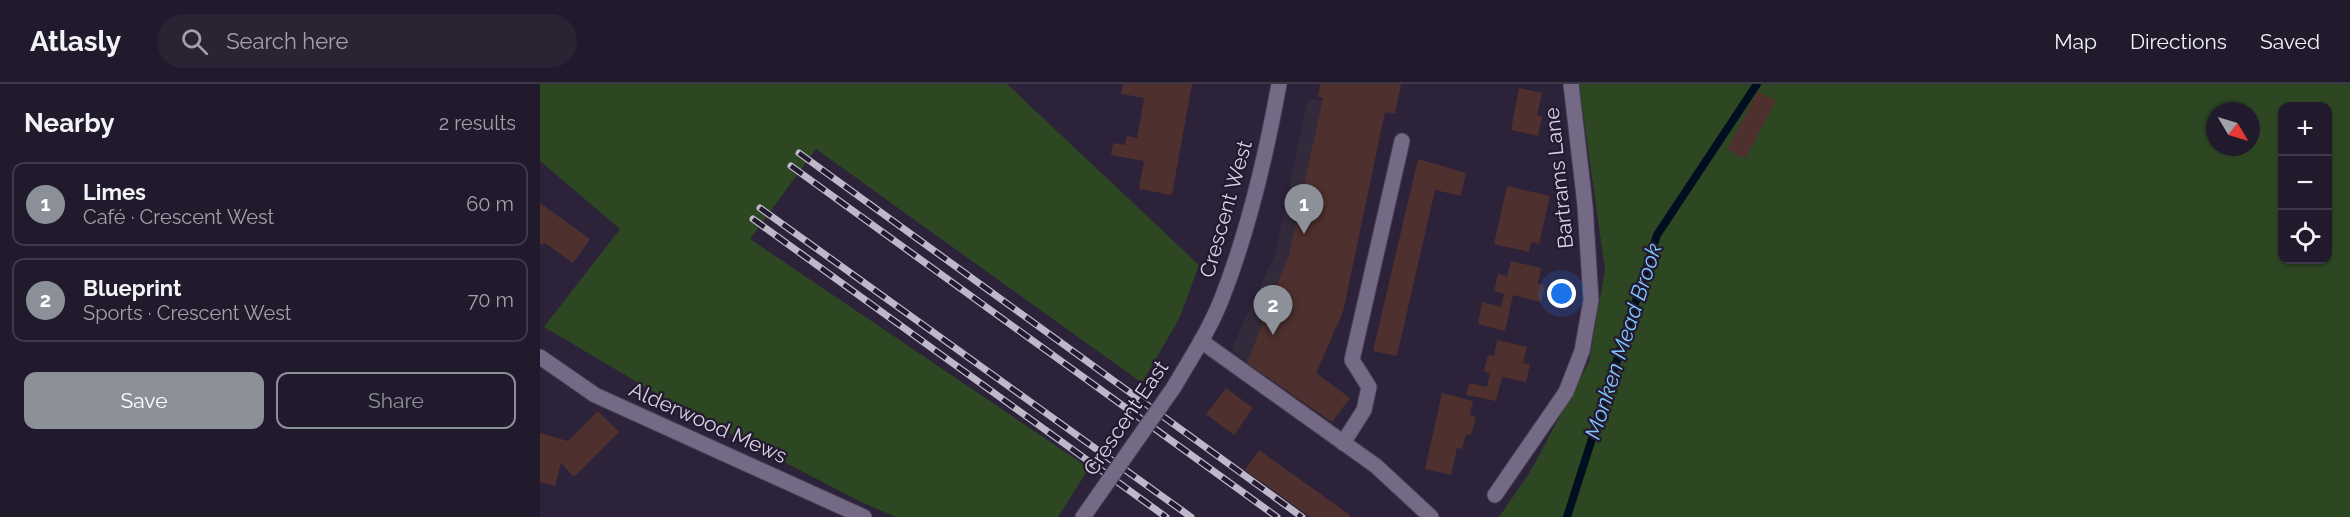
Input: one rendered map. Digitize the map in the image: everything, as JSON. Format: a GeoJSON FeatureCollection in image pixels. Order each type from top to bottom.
{"type":"FeatureCollection","features":[{"type":"Feature","properties":{"kind":"street","name":"Crescent West"},"geometry":{"type":"LineString","coordinates":[[1200,341],[1221,300],[1246,227],[1263,165],[1279,84]]}},
{"type":"Feature","properties":{"kind":"street","name":"Bartrams Lane"},"geometry":{"type":"LineString","coordinates":[[1495,495],[1566,392],[1582,351],[1591,300],[1585,205],[1570,84]]}},
{"type":"Feature","properties":{"kind":"street"},"geometry":{"type":"LineString","coordinates":[[1343,443],[1364,410],[1369,387],[1352,360],[1402,141]]}},
{"type":"Feature","properties":{"kind":"street","name":"Crescent East"},"geometry":{"type":"LineString","coordinates":[[1087,512],[1174,387],[1200,341]]}},
{"type":"Feature","properties":{"kind":"street"},"geometry":{"type":"LineString","coordinates":[[1200,341],[1376,466],[1431,517]]}},
{"type":"Feature","properties":{"kind":"street","name":"Alderwood Mews"},"geometry":{"type":"LineString","coordinates":[[540,357],[596,395],[864,517]]}},
{"type":"Feature","properties":{"kind":"shaded area"},"geometry":{"type":"Polygon","coordinates":[[[1308,98],[1385,112],[1316,373],[1350,398],[1332,422],[1231,350],[1275,254],[1308,98]]]}},
{"type":"Feature","properties":{"kind":"green space"},"geometry":{"type":"Polygon","coordinates":[[[540,84],[1007,84],[1199,265],[1180,317],[1142,383],[816,149],[750,239],[1089,468],[1058,517],[896,517],[861,502],[686,411],[544,327],[620,229],[540,161],[540,84]]]}},
{"type":"Feature","properties":{"kind":"green space"},"geometry":{"type":"Polygon","coordinates":[[[1579,84],[2350,84],[2350,517],[1499,517],[1530,472],[1589,362],[1605,270],[1579,84]]]}},
{"type":"Feature","properties":{"kind":"building"},"geometry":{"type":"Polygon","coordinates":[[[1123,84],[1192,84],[1172,195],[1139,189],[1144,161],[1111,155],[1113,143],[1125,145],[1127,136],[1137,138],[1141,117],[1144,98],[1121,94],[1123,84]]]}},
{"type":"Feature","properties":{"kind":"building"},"geometry":{"type":"Polygon","coordinates":[[[1320,84],[1401,84],[1395,114],[1385,112],[1343,312],[1316,373],[1350,398],[1332,422],[1247,363],[1289,255],[1323,98],[1318,97],[1320,84]]]}},
{"type":"Feature","properties":{"kind":"building"},"geometry":{"type":"Polygon","coordinates":[[[1519,88],[1542,93],[1537,115],[1542,116],[1538,136],[1511,130],[1519,88]]]}},
{"type":"Feature","properties":{"kind":"building"},"geometry":{"type":"Polygon","coordinates":[[[1758,91],[1776,101],[1745,159],[1727,149],[1758,91]]]}},
{"type":"Feature","properties":{"kind":"building"},"geometry":{"type":"Polygon","coordinates":[[[1418,159],[1466,173],[1461,196],[1435,190],[1397,356],[1373,351],[1418,159]]]}},
{"type":"Feature","properties":{"kind":"building"},"geometry":{"type":"Polygon","coordinates":[[[1507,186],[1550,196],[1539,244],[1531,242],[1529,252],[1494,244],[1507,186]]]}},
{"type":"Feature","properties":{"kind":"building"},"geometry":{"type":"Polygon","coordinates":[[[540,203],[590,239],[573,263],[545,243],[540,245],[540,203]]]}},
{"type":"Feature","properties":{"kind":"building"},"geometry":{"type":"Polygon","coordinates":[[[1511,261],[1541,268],[1538,284],[1545,285],[1541,302],[1513,295],[1505,331],[1478,324],[1482,302],[1501,307],[1504,294],[1494,291],[1498,274],[1507,276],[1511,261]]]}},
{"type":"Feature","properties":{"kind":"building"},"geometry":{"type":"Polygon","coordinates":[[[1497,340],[1527,347],[1523,363],[1530,364],[1526,382],[1502,377],[1496,401],[1466,395],[1469,383],[1487,387],[1490,373],[1484,371],[1488,355],[1494,356],[1497,340]]]}},
{"type":"Feature","properties":{"kind":"building"},"geometry":{"type":"Polygon","coordinates":[[[1226,388],[1253,408],[1234,435],[1206,414],[1226,388]]]}},
{"type":"Feature","properties":{"kind":"building"},"geometry":{"type":"Polygon","coordinates":[[[1442,393],[1473,401],[1470,415],[1476,417],[1471,435],[1466,434],[1462,449],[1457,448],[1451,475],[1425,469],[1442,393]]]}},
{"type":"Feature","properties":{"kind":"building"},"geometry":{"type":"Polygon","coordinates":[[[598,411],[619,432],[574,477],[561,463],[555,486],[540,482],[540,433],[568,441],[598,411]]]}},
{"type":"Feature","properties":{"kind":"building"},"geometry":{"type":"Polygon","coordinates":[[[1259,450],[1350,515],[1349,517],[1310,517],[1245,470],[1259,450]]]}},
{"type":"Feature","properties":{"kind":"waterway","name":"Monken Mead Brook"},"geometry":{"type":"LineString","coordinates":[[1567,517],[1657,235],[1757,84]]}},
{"type":"Feature","properties":{"kind":"railway"},"geometry":{"type":"LineString","coordinates":[[799,153],[1302,517]]}},
{"type":"Feature","properties":{"kind":"railway"},"geometry":{"type":"LineString","coordinates":[[791,166],[1277,517]]}},
{"type":"Feature","properties":{"kind":"railway"},"geometry":{"type":"LineString","coordinates":[[760,208],[1191,517]]}},
{"type":"Feature","properties":{"kind":"railway"},"geometry":{"type":"LineString","coordinates":[[753,219],[1166,517]]}},
{"type":"Feature","properties":{"kind":"place","name":"Limes"},"geometry":{"type":"Point","coordinates":[1304,234]}},
{"type":"Feature","properties":{"kind":"place","name":"Blueprint"},"geometry":{"type":"Point","coordinates":[1273,335]}}]}
